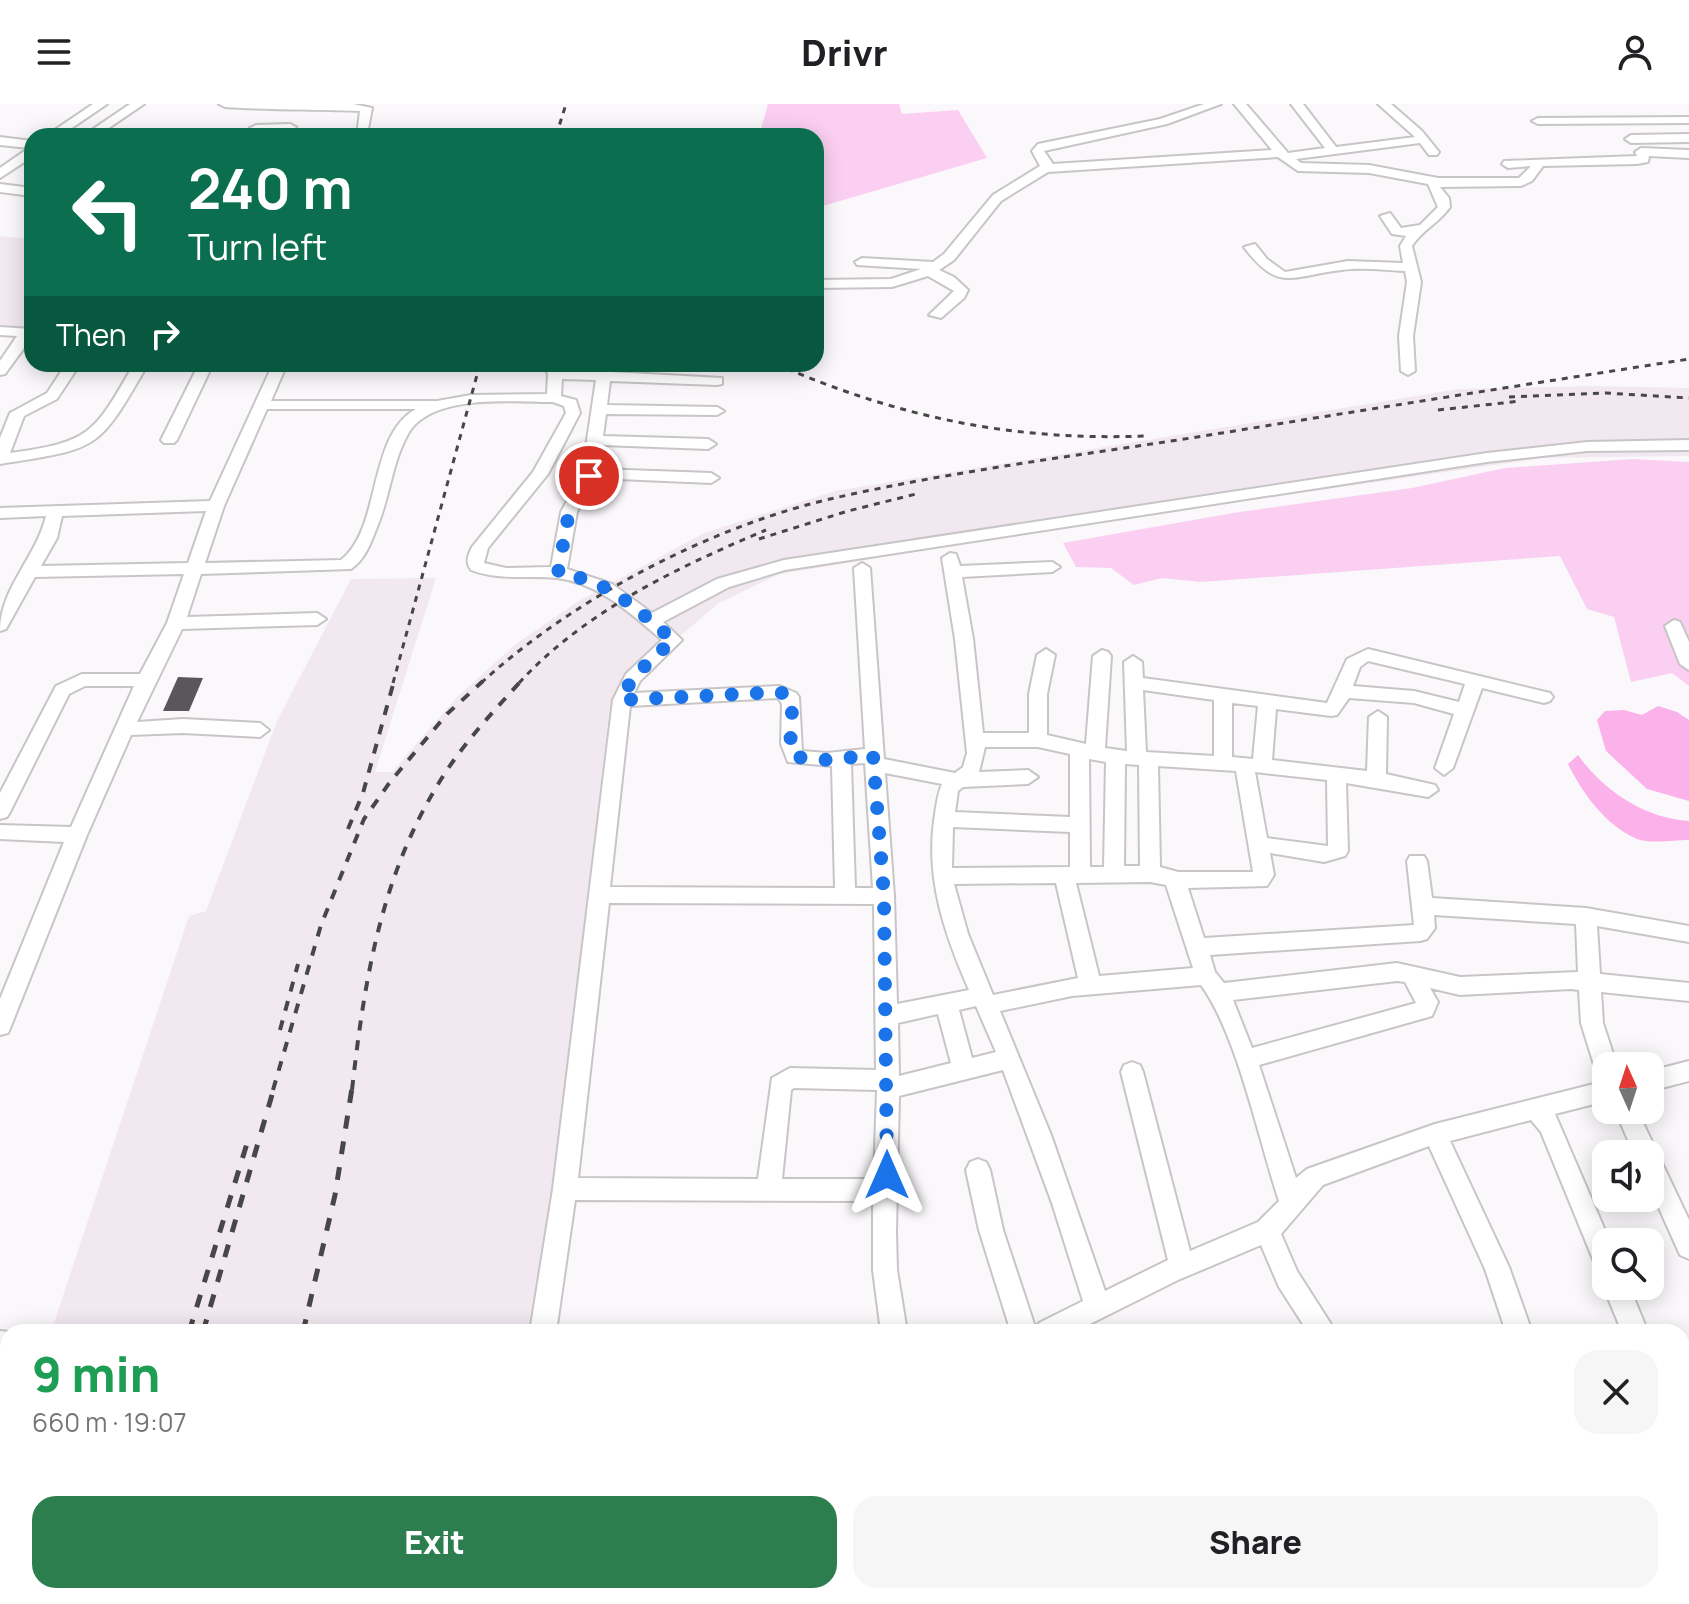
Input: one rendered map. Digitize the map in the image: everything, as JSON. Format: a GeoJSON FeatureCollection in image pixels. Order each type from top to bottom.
{"type":"FeatureCollection","features":[{"type":"Feature","properties":{"kind":"street"},"geometry":{"type":"LineString","coordinates":[[64,128],[101,104]]}},
{"type":"Feature","properties":{"kind":"street"},"geometry":{"type":"LineString","coordinates":[[100,128],[133,104]]}},
{"type":"Feature","properties":{"kind":"street"},"geometry":{"type":"LineString","coordinates":[[225,104],[366,108],[362,128]]}},
{"type":"Feature","properties":{"kind":"street"},"geometry":{"type":"LineString","coordinates":[[1045,168],[1047,164],[1038,151],[1046,145],[1150,125],[1215,104]]}},
{"type":"Feature","properties":{"kind":"street"},"geometry":{"type":"LineString","coordinates":[[1240,104],[1283,155],[1304,169],[1369,169],[1437,182]]}},
{"type":"Feature","properties":{"kind":"street"},"geometry":{"type":"LineString","coordinates":[[1297,104],[1333,151]]}},
{"type":"Feature","properties":{"kind":"street"},"geometry":{"type":"LineString","coordinates":[[1384,104],[1433,152]]}},
{"type":"Feature","properties":{"kind":"street"},"geometry":{"type":"LineString","coordinates":[[290,128],[303,105]]}},
{"type":"Feature","properties":{"kind":"street"},"geometry":{"type":"LineString","coordinates":[[1538,121],[1689,120]]}},
{"type":"Feature","properties":{"kind":"street"},"geometry":{"type":"LineString","coordinates":[[1631,139],[1689,138]]}},
{"type":"Feature","properties":{"kind":"street"},"geometry":{"type":"LineString","coordinates":[[824,284],[892,283],[933,269],[949,257],[997,198],[1045,168],[1086,167],[1201,155],[1283,155],[1423,139]]}},
{"type":"Feature","properties":{"kind":"street"},"geometry":{"type":"LineString","coordinates":[[0,141],[24,144]]}},
{"type":"Feature","properties":{"kind":"street"},"geometry":{"type":"LineString","coordinates":[[1508,164],[1644,159],[1641,152],[1689,154]]}},
{"type":"Feature","properties":{"kind":"street"},"geometry":{"type":"LineString","coordinates":[[0,174],[24,157]]}},
{"type":"Feature","properties":{"kind":"street"},"geometry":{"type":"LineString","coordinates":[[1407,182],[1521,182],[1540,162]]}},
{"type":"Feature","properties":{"kind":"street"},"geometry":{"type":"LineString","coordinates":[[1386,216],[1397,231],[1414,233],[1427,227],[1444,207],[1443,198],[1433,186],[1437,182]]}},
{"type":"Feature","properties":{"kind":"street"},"geometry":{"type":"LineString","coordinates":[[0,188],[24,191]]}},
{"type":"Feature","properties":{"kind":"street"},"geometry":{"type":"LineString","coordinates":[[1408,371],[1405,345],[1414,282],[1406,246],[1414,233]]}},
{"type":"Feature","properties":{"kind":"street"},"geometry":{"type":"LineString","coordinates":[[1250,247],[1273,272],[1286,277],[1338,266],[1410,267]]}},
{"type":"Feature","properties":{"kind":"street"},"geometry":{"type":"LineString","coordinates":[[862,262],[933,269],[961,290],[936,315]]}},
{"type":"Feature","properties":{"kind":"street"},"geometry":{"type":"LineString","coordinates":[[0,331],[24,333]]}},
{"type":"Feature","properties":{"kind":"street"},"geometry":{"type":"LineString","coordinates":[[0,371],[24,340]]}},
{"type":"Feature","properties":{"kind":"street"},"geometry":{"type":"LineString","coordinates":[[68,372],[52,396],[17,413],[0,459],[89,439],[104,424],[136,372]]}},
{"type":"Feature","properties":{"kind":"street"},"geometry":{"type":"LineString","coordinates":[[169,440],[202,372]]}},
{"type":"Feature","properties":{"kind":"street"},"geometry":{"type":"LineString","coordinates":[[0,1026],[77,835],[146,680],[176,623],[216,506],[276,372]]}},
{"type":"Feature","properties":{"kind":"street"},"geometry":{"type":"LineString","coordinates":[[552,372],[554,398]]}},
{"type":"Feature","properties":{"kind":"street"},"geometry":{"type":"LineString","coordinates":[[558,573],[569,512],[590,473],[604,372]]}},
{"type":"Feature","properties":{"kind":"street"},"geometry":{"type":"LineString","coordinates":[[625,372],[717,381]]}},
{"type":"Feature","properties":{"kind":"street"},"geometry":{"type":"LineString","coordinates":[[29,572],[323,568],[351,562],[380,500],[401,431],[423,411],[468,400],[554,398],[567,400],[574,408],[540,474],[480,547],[475,560],[477,566],[498,572],[558,573],[582,577],[611,589],[673,640],[632,678],[622,700],[565,1189],[544,1324]]}},
{"type":"Feature","properties":{"kind":"street"},"geometry":{"type":"LineString","coordinates":[[262,405],[443,405]]}},
{"type":"Feature","properties":{"kind":"street"},"geometry":{"type":"LineString","coordinates":[[599,409],[717,411]]}},
{"type":"Feature","properties":{"kind":"street"},"geometry":{"type":"LineString","coordinates":[[596,440],[708,444]]}},
{"type":"Feature","properties":{"kind":"street"},"geometry":{"type":"LineString","coordinates":[[651,621],[723,583],[795,563],[1274,492],[1522,451],[1608,444],[1689,445]]}},
{"type":"Feature","properties":{"kind":"street"},"geometry":{"type":"LineString","coordinates":[[590,473],[711,478]]}},
{"type":"Feature","properties":{"kind":"street"},"geometry":{"type":"LineString","coordinates":[[0,513],[216,506]]}},
{"type":"Feature","properties":{"kind":"street"},"geometry":{"type":"LineString","coordinates":[[0,625],[49,538],[55,512]]}},
{"type":"Feature","properties":{"kind":"street"},"geometry":{"type":"LineString","coordinates":[[1052,567],[951,565],[964,639],[976,753],[971,770],[949,788],[941,855],[950,906],[1072,1226],[1097,1307]]}},
{"type":"Feature","properties":{"kind":"street"},"geometry":{"type":"LineString","coordinates":[[862,568],[884,896],[887,1084],[885,1270],[893,1324]]}},
{"type":"Feature","properties":{"kind":"street"},"geometry":{"type":"LineString","coordinates":[[176,623],[317,619]]}},
{"type":"Feature","properties":{"kind":"street"},"geometry":{"type":"LineString","coordinates":[[1674,626],[1689,664]]}},
{"type":"Feature","properties":{"kind":"street"},"geometry":{"type":"LineString","coordinates":[[1038,740],[1038,694],[1046,655]]}},
{"type":"Feature","properties":{"kind":"street"},"geometry":{"type":"LineString","coordinates":[[1134,683],[1331,710],[1337,705],[1352,661],[1358,656],[1368,655],[1544,697]]}},
{"type":"Feature","properties":{"kind":"street"},"geometry":{"type":"LineString","coordinates":[[1091,985],[1072,874],[1102,656]]}},
{"type":"Feature","properties":{"kind":"street"},"geometry":{"type":"LineString","coordinates":[[1133,662],[1150,874]]}},
{"type":"Feature","properties":{"kind":"street"},"geometry":{"type":"LineString","coordinates":[[0,812],[62,690],[82,680],[146,680]]}},
{"type":"Feature","properties":{"kind":"street"},"geometry":{"type":"LineString","coordinates":[[1444,768],[1476,680]]}},
{"type":"Feature","properties":{"kind":"street"},"geometry":{"type":"LineString","coordinates":[[1342,691],[1414,697],[1464,710]]}},
{"type":"Feature","properties":{"kind":"street"},"geometry":{"type":"LineString","coordinates":[[622,700],[780,692],[790,697],[793,706],[791,750],[795,757],[807,760],[874,759],[956,780],[1028,777]]}},
{"type":"Feature","properties":{"kind":"street"},"geometry":{"type":"LineString","coordinates":[[943,876],[1150,874],[1166,875],[1175,880],[1260,880],[1264,875],[1259,844],[1243,765],[1223,695]]}},
{"type":"Feature","properties":{"kind":"street"},"geometry":{"type":"LineString","coordinates":[[1243,765],[1267,703]]}},
{"type":"Feature","properties":{"kind":"street"},"geometry":{"type":"LineString","coordinates":[[1376,779],[1378,717]]}},
{"type":"Feature","properties":{"kind":"street"},"geometry":{"type":"LineString","coordinates":[[124,729],[183,726],[260,730]]}},
{"type":"Feature","properties":{"kind":"street"},"geometry":{"type":"LineString","coordinates":[[974,740],[1038,740],[1116,757],[1336,774],[1428,790]]}},
{"type":"Feature","properties":{"kind":"street"},"geometry":{"type":"LineString","coordinates":[[1114,874],[1116,757]]}},
{"type":"Feature","properties":{"kind":"street"},"geometry":{"type":"LineString","coordinates":[[841,759],[845,896]]}},
{"type":"Feature","properties":{"kind":"street"},"geometry":{"type":"LineString","coordinates":[[1259,844],[1324,854],[1338,851],[1336,774]]}},
{"type":"Feature","properties":{"kind":"street"},"geometry":{"type":"LineString","coordinates":[[945,819],[1078,825]]}},
{"type":"Feature","properties":{"kind":"street"},"geometry":{"type":"LineString","coordinates":[[0,832],[77,835]]}},
{"type":"Feature","properties":{"kind":"street"},"geometry":{"type":"LineString","coordinates":[[1196,947],[1420,933],[1425,928],[1417,861]]}},
{"type":"Feature","properties":{"kind":"street"},"geometry":{"type":"LineString","coordinates":[[1175,880],[1196,947],[1246,1059],[1291,1200]]}},
{"type":"Feature","properties":{"kind":"street"},"geometry":{"type":"LineString","coordinates":[[597,895],[884,896]]}},
{"type":"Feature","properties":{"kind":"street"},"geometry":{"type":"LineString","coordinates":[[1423,906],[1586,916],[1689,934]]}},
{"type":"Feature","properties":{"kind":"street"},"geometry":{"type":"LineString","coordinates":[[1586,916],[1588,982],[1595,1038],[1600,1052]]}},
{"type":"Feature","properties":{"kind":"street"},"geometry":{"type":"LineString","coordinates":[[885,1016],[1091,985],[1213,985],[1380,972],[1411,974],[1460,986],[1549,980],[1689,992]]}},
{"type":"Feature","properties":{"kind":"street"},"geometry":{"type":"LineString","coordinates":[[1246,1059],[1424,1010],[1427,1002],[1411,974]]}},
{"type":"Feature","properties":{"kind":"street"},"geometry":{"type":"LineString","coordinates":[[947,1005],[964,1069]]}},
{"type":"Feature","properties":{"kind":"street"},"geometry":{"type":"LineString","coordinates":[[769,1189],[780,1085],[790,1078],[887,1084],[1008,1059]]}},
{"type":"Feature","properties":{"kind":"street"},"geometry":{"type":"LineString","coordinates":[[1664,1077],[1689,1071]]}},
{"type":"Feature","properties":{"kind":"street"},"geometry":{"type":"LineString","coordinates":[[1132,1072],[1182,1266]]}},
{"type":"Feature","properties":{"kind":"street"},"geometry":{"type":"LineString","coordinates":[[1064,1324],[1182,1266],[1267,1230],[1285,1216],[1291,1200],[1302,1186],[1315,1177],[1435,1134],[1592,1094]]}},
{"type":"Feature","properties":{"kind":"street"},"geometry":{"type":"LineString","coordinates":[[1534,1109],[1545,1117],[1551,1128],[1592,1228]]}},
{"type":"Feature","properties":{"kind":"street"},"geometry":{"type":"LineString","coordinates":[[1435,1134],[1497,1267],[1516,1324]]}},
{"type":"Feature","properties":{"kind":"street"},"geometry":{"type":"LineString","coordinates":[[978,1170],[991,1230],[1021,1324]]}},
{"type":"Feature","properties":{"kind":"street"},"geometry":{"type":"LineString","coordinates":[[565,1189],[887,1190]]}},
{"type":"Feature","properties":{"kind":"street"},"geometry":{"type":"LineString","coordinates":[[1664,1193],[1689,1247]]}},
{"type":"Feature","properties":{"kind":"street"},"geometry":{"type":"LineString","coordinates":[[1267,1230],[1293,1289],[1317,1324]]}},
{"type":"Feature","properties":{"kind":"street"},"geometry":{"type":"LineString","coordinates":[[1622,1300],[1632,1324]]}},
{"type":"Feature","properties":{"kind":"shaded area"},"geometry":{"type":"Polygon","coordinates":[[[768,104],[899,104],[902,114],[958,110],[987,158],[824,206],[824,128],[761,128],[768,104]]]}},
{"type":"Feature","properties":{"kind":"shaded area"},"geometry":{"type":"Polygon","coordinates":[[[0,236],[24,238],[24,327],[0,325],[0,236]]]}},
{"type":"Feature","properties":{"kind":"shaded area"},"geometry":{"type":"Polygon","coordinates":[[[1596,386],[1689,388],[1689,456],[1543,458],[1092,523],[780,574],[719,603],[665,649],[610,706],[536,1324],[54,1324],[189,916],[206,911],[277,721],[351,579],[436,578],[375,772],[392,772],[457,697],[516,644],[577,602],[704,533],[835,491],[1459,389],[1596,386]]]}},
{"type":"Feature","properties":{"kind":"shaded area"},"geometry":{"type":"Polygon","coordinates":[[[1633,459],[1689,462],[1689,686],[1672,673],[1631,682],[1614,617],[1587,609],[1560,556],[1201,582],[1162,578],[1134,585],[1111,568],[1076,567],[1063,543],[1233,513],[1412,488],[1505,468],[1633,459]]]}},
{"type":"Feature","properties":{"kind":"shaded area"},"geometry":{"type":"Polygon","coordinates":[[[1658,706],[1689,720],[1689,801],[1647,789],[1606,751],[1597,720],[1605,711],[1624,710],[1642,715],[1658,706]]]}},
{"type":"Feature","properties":{"kind":"shaded area"},"geometry":{"type":"Polygon","coordinates":[[[1578,755],[1600,780],[1626,800],[1656,814],[1689,821],[1689,840],[1656,842],[1637,839],[1615,826],[1588,797],[1568,764],[1578,755]]]}},
{"type":"Feature","properties":{"kind":"building"},"geometry":{"type":"Polygon","coordinates":[[[178,677],[203,678],[189,711],[163,711],[178,677]]]}},
{"type":"Feature","properties":{"kind":"railway"},"geometry":{"type":"LineString","coordinates":[[558,128],[566,104]]}},
{"type":"Feature","properties":{"kind":"railway"},"geometry":{"type":"LineString","coordinates":[[481,683],[518,651],[603,593],[696,545],[792,509],[971,472],[1689,359]]}},
{"type":"Feature","properties":{"kind":"railway"},"geometry":{"type":"LineString","coordinates":[[393,683],[478,372]]}},
{"type":"Feature","properties":{"kind":"railway"},"geometry":{"type":"LineString","coordinates":[[795,372],[866,398],[956,422],[1048,434],[1144,436]]}},
{"type":"Feature","properties":{"kind":"railway"},"geometry":{"type":"LineString","coordinates":[[1509,397],[1606,393],[1689,398]]}},
{"type":"Feature","properties":{"kind":"railway"},"geometry":{"type":"LineString","coordinates":[[1438,410],[1521,401]]}},
{"type":"Feature","properties":{"kind":"railway"},"geometry":{"type":"LineString","coordinates":[[759,539],[848,511],[920,493]]}},
{"type":"Feature","properties":{"kind":"railway"},"geometry":{"type":"LineString","coordinates":[[521,681],[573,634],[634,593],[766,530]]}},
{"type":"Feature","properties":{"kind":"railway"},"geometry":{"type":"LineString","coordinates":[[348,829],[363,793],[394,681]]}},
{"type":"Feature","properties":{"kind":"railway"},"geometry":{"type":"LineString","coordinates":[[273,1090],[321,925],[364,819],[390,782],[447,714],[483,681]]}},
{"type":"Feature","properties":{"kind":"railway"},"geometry":{"type":"LineString","coordinates":[[352,1090],[369,972],[388,895],[401,858],[417,822],[446,772],[476,731],[521,681]]}},
{"type":"Feature","properties":{"kind":"railway"},"geometry":{"type":"LineString","coordinates":[[280,1030],[298,964]]}},
{"type":"Feature","properties":{"kind":"railway"},"geometry":{"type":"LineString","coordinates":[[205,1324],[274,1088]]}},
{"type":"Feature","properties":{"kind":"railway"},"geometry":{"type":"LineString","coordinates":[[305,1324],[335,1195],[352,1088]]}},
{"type":"Feature","properties":{"kind":"railway"},"geometry":{"type":"LineString","coordinates":[[191,1324],[249,1137]]}},
{"type":"Feature","properties":{"kind":"route"},"geometry":{"type":"LineString","coordinates":[[589,476],[569,512],[558,573],[582,577],[611,589],[673,640],[632,678],[622,700],[767,690],[780,692],[790,697],[793,706],[791,750],[795,757],[827,760],[873,755],[884,896],[887,1175]]}}]}
